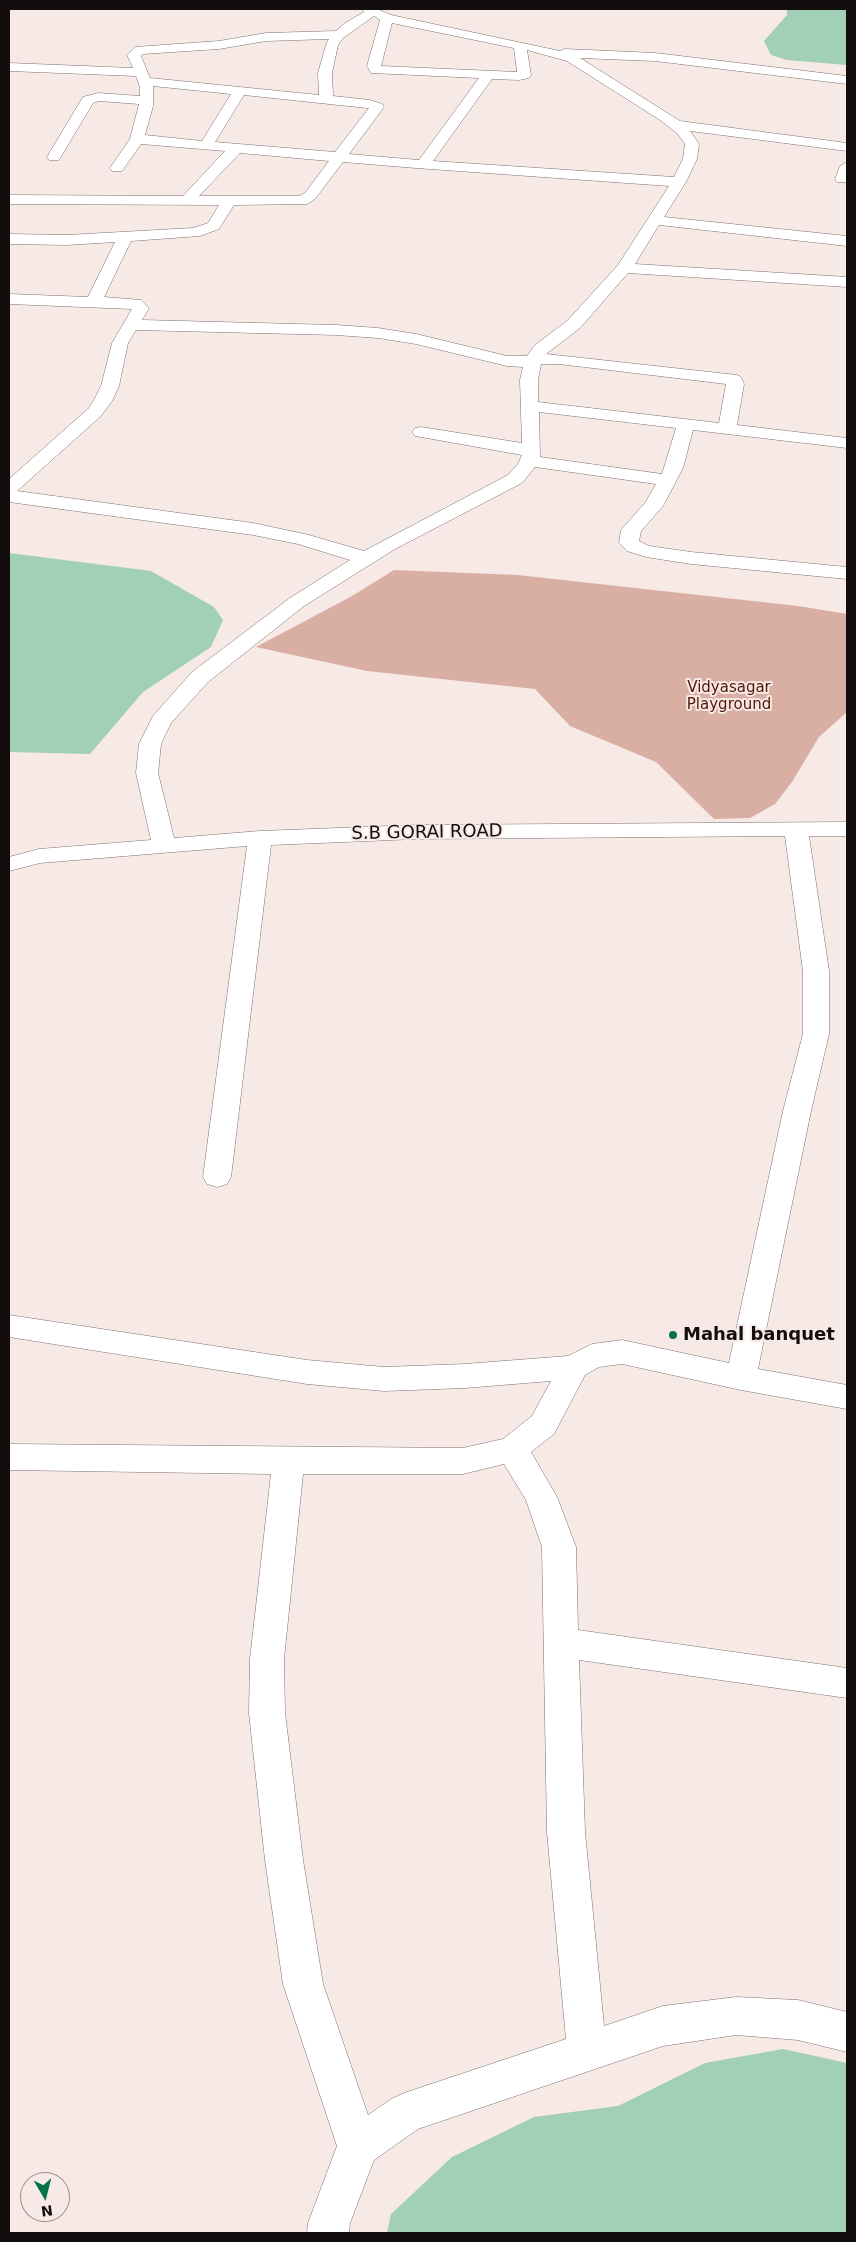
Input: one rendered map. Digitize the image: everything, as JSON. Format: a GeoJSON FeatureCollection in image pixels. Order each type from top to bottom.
{"type":"FeatureCollection","features":[{"type":"Feature","properties":{"kind":"street"},"geometry":{"type":"LineString","coordinates":[[117,168],[137,139],[146,100],[147,87],[134,55],[140,50],[219,50],[266,37],[338,35],[343,33],[370,10],[387,18],[558,53],[655,56],[847,80]]}},
{"type":"Feature","properties":{"kind":"street"},"geometry":{"type":"LineString","coordinates":[[387,18],[374,66],[376,70],[515,77],[524,75],[520,45]]}},
{"type":"Feature","properties":{"kind":"street"},"geometry":{"type":"LineString","coordinates":[[326,100],[325,73],[332,45],[338,35]]}},
{"type":"Feature","properties":{"kind":"street"},"geometry":{"type":"LineString","coordinates":[[164,846],[147,772],[150,744],[161,720],[200,677],[297,602],[365,558],[515,479],[527,466],[530,455],[529,380],[533,361],[540,350],[574,324],[624,268],[678,182],[690,158],[692,144],[675,125],[584,64],[558,53]]}},
{"type":"Feature","properties":{"kind":"street"},"geometry":{"type":"LineString","coordinates":[[9,68],[142,76],[220,89],[370,104],[377,107],[307,199],[302,201],[9,199]]}},
{"type":"Feature","properties":{"kind":"street"},"geometry":{"type":"LineString","coordinates":[[220,72],[220,89]]}},
{"type":"Feature","properties":{"kind":"street"},"geometry":{"type":"LineString","coordinates":[[423,164],[488,75]]}},
{"type":"Feature","properties":{"kind":"street"},"geometry":{"type":"LineString","coordinates":[[206,145],[240,91]]}},
{"type":"Feature","properties":{"kind":"street"},"geometry":{"type":"LineString","coordinates":[[54,157],[88,100],[98,97],[146,100]]}},
{"type":"Feature","properties":{"kind":"street"},"geometry":{"type":"LineString","coordinates":[[675,125],[847,147]]}},
{"type":"Feature","properties":{"kind":"street"},"geometry":{"type":"LineString","coordinates":[[137,139],[423,164],[678,182]]}},
{"type":"Feature","properties":{"kind":"street"},"geometry":{"type":"LineString","coordinates":[[187,200],[236,148]]}},
{"type":"Feature","properties":{"kind":"street"},"geometry":{"type":"LineString","coordinates":[[9,239],[125,238],[195,233],[208,230],[217,222],[229,201]]}},
{"type":"Feature","properties":{"kind":"street"},"geometry":{"type":"LineString","coordinates":[[654,220],[847,241]]}},
{"type":"Feature","properties":{"kind":"street"},"geometry":{"type":"LineString","coordinates":[[94,302],[125,238]]}},
{"type":"Feature","properties":{"kind":"street"},"geometry":{"type":"LineString","coordinates":[[624,268],[847,282]]}},
{"type":"Feature","properties":{"kind":"street"},"geometry":{"type":"LineString","coordinates":[[9,299],[128,302],[140,305],[141,308],[120,343],[110,386],[95,412],[9,489]]}},
{"type":"Feature","properties":{"kind":"street"},"geometry":{"type":"LineString","coordinates":[[130,325],[336,330],[378,333],[416,339],[507,361],[559,359],[731,379],[734,381],[734,384],[727,429]]}},
{"type":"Feature","properties":{"kind":"street"},"geometry":{"type":"LineString","coordinates":[[530,406],[847,443]]}},
{"type":"Feature","properties":{"kind":"street"},"geometry":{"type":"LineString","coordinates":[[686,424],[674,468],[653,506],[631,530],[629,543],[646,551],[711,560],[847,572]]}},
{"type":"Feature","properties":{"kind":"street"},"geometry":{"type":"LineString","coordinates":[[421,432],[530,455],[668,480]]}},
{"type":"Feature","properties":{"kind":"street"},"geometry":{"type":"LineString","coordinates":[[9,496],[253,529],[302,539],[365,558]]}},
{"type":"Feature","properties":{"kind":"street"},"geometry":{"type":"LineString","coordinates":[[741,1378],[797,1111],[816,1034],[816,971],[796,829]]}},
{"type":"Feature","properties":{"kind":"street","name":"S.B GORAI ROAD"},"geometry":{"type":"LineString","coordinates":[[9,864],[39,856],[260,838],[416,832],[847,829]]}},
{"type":"Feature","properties":{"kind":"street"},"geometry":{"type":"LineString","coordinates":[[217,1178],[260,838]]}},
{"type":"Feature","properties":{"kind":"street"},"geometry":{"type":"LineString","coordinates":[[9,1326],[307,1372],[384,1379],[465,1376],[574,1367],[592,1356],[622,1352],[741,1378],[847,1397]]}},
{"type":"Feature","properties":{"kind":"street"},"geometry":{"type":"LineString","coordinates":[[9,1457],[288,1461],[463,1461],[512,1449],[543,1425],[574,1367]]}},
{"type":"Feature","properties":{"kind":"street"},"geometry":{"type":"LineString","coordinates":[[512,1449],[541,1497],[560,1547],[566,1832],[587,2052]]}},
{"type":"Feature","properties":{"kind":"street"},"geometry":{"type":"LineString","coordinates":[[288,1461],[267,1658],[267,1713],[284,1860],[303,1984],[358,2146]]}},
{"type":"Feature","properties":{"kind":"street"},"geometry":{"type":"LineString","coordinates":[[562,1643],[847,1682]]}},
{"type":"Feature","properties":{"kind":"street"},"geometry":{"type":"LineString","coordinates":[[328,2233],[329,2223],[358,2146],[407,2112],[663,2026],[736,2016],[798,2020],[847,2032]]}},
{"type":"Feature","properties":{"kind":"green space","name":"Vidyasagar Playground"},"geometry":{"type":"Polygon","coordinates":[[[394,570],[518,575],[798,606],[847,614],[847,712],[819,737],[792,782],[775,804],[750,818],[714,819],[656,762],[570,726],[535,689],[367,671],[256,647],[352,596],[394,570]]]}},
{"type":"Feature","properties":{"kind":"shaded area"},"geometry":{"type":"Polygon","coordinates":[[[787,9],[847,9],[847,65],[787,60],[771,55],[764,41],[787,15],[787,9]]]}},
{"type":"Feature","properties":{"kind":"shaded area"},"geometry":{"type":"Polygon","coordinates":[[[9,553],[151,571],[214,607],[223,620],[211,647],[143,692],[90,754],[9,752],[9,553]]]}},
{"type":"Feature","properties":{"kind":"shaded area"},"geometry":{"type":"Polygon","coordinates":[[[783,2049],[847,2063],[847,2233],[387,2233],[391,2214],[452,2157],[534,2117],[618,2106],[705,2063],[783,2049]]]}},
{"type":"Feature","properties":{"kind":"place","name":"Mahal banquet"},"geometry":{"type":"Point","coordinates":[673,1335]}}]}
